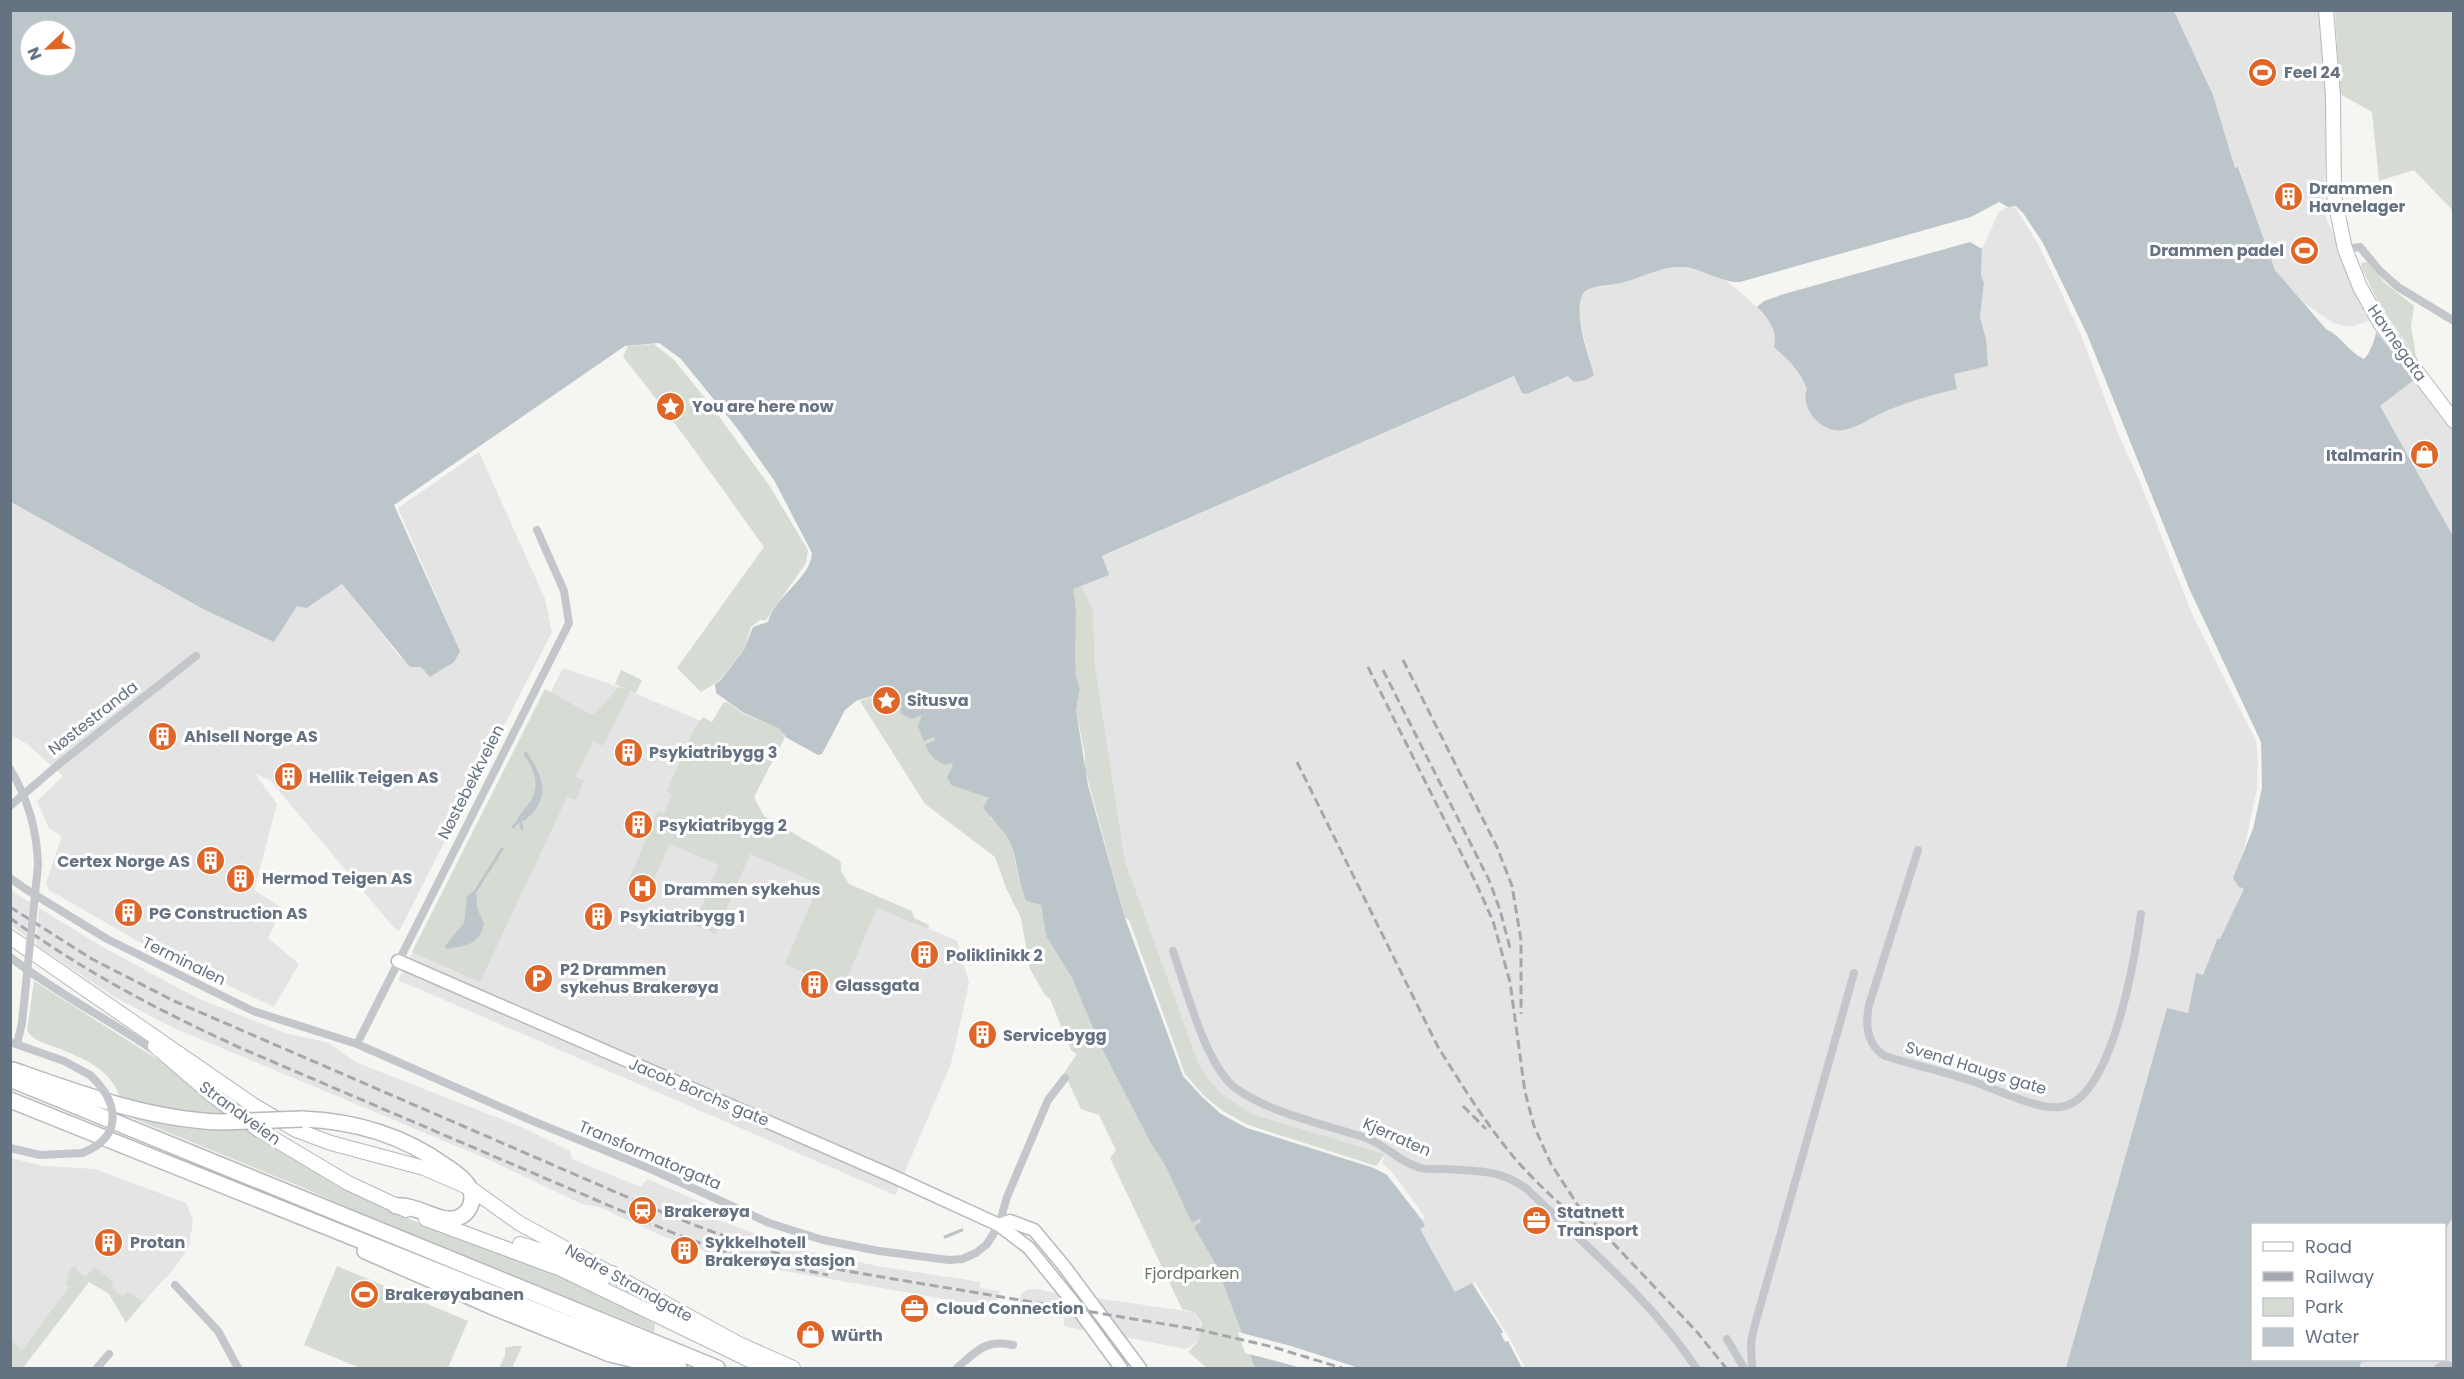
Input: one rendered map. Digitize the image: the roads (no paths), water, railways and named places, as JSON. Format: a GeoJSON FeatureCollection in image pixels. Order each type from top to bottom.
{"type":"FeatureCollection","features":[{"type":"Feature","properties":{"kind":"highway"},"geometry":{"type":"LineString","coordinates":[[10,1069],[146,1113],[183,1120],[220,1122],[302,1119],[354,1124],[402,1139],[435,1158],[470,1188],[472,1199],[470,1209],[454,1219],[441,1217],[408,1205],[396,1206]]}},
{"type":"Feature","properties":{"kind":"highway"},"geometry":{"type":"LineString","coordinates":[[10,1079],[587,1323],[679,1368]]}},
{"type":"Feature","properties":{"kind":"highway"},"geometry":{"type":"LineString","coordinates":[[10,1100],[317,1222],[587,1323],[717,1368]]}},
{"type":"Feature","properties":{"kind":"highway"},"geometry":{"type":"LineString","coordinates":[[317,1222],[333,1236],[493,1307],[610,1354],[673,1368]]}},
{"type":"Feature","properties":{"kind":"main road","name":"Havnegata"},"geometry":{"type":"LineString","coordinates":[[2326,10],[2333,96],[2333,189],[2345,249],[2360,287],[2380,323],[2454,421]]}},
{"type":"Feature","properties":{"kind":"main road","name":"Strandveien"},"geometry":{"type":"LineString","coordinates":[[10,937],[253,1105],[296,1130],[331,1143],[424,1168],[470,1188]]}},
{"type":"Feature","properties":{"kind":"main road","name":"Strandveien"},"geometry":{"type":"LineString","coordinates":[[10,945],[111,1012],[161,1050],[235,1114],[271,1138],[348,1183],[396,1206],[492,1243]]}},
{"type":"Feature","properties":{"kind":"main road","name":"Nedre Strandgate"},"geometry":{"type":"LineString","coordinates":[[470,1188],[519,1222],[737,1343],[793,1368]]}},
{"type":"Feature","properties":{"kind":"main road"},"geometry":{"type":"LineString","coordinates":[[492,1243],[506,1240],[544,1251],[602,1277],[612,1272],[619,1287],[641,1303],[645,1309]]}},
{"type":"Feature","properties":{"kind":"main road","name":"Nedre Strandgate"},"geometry":{"type":"LineString","coordinates":[[492,1243],[561,1269],[766,1368]]}},
{"type":"Feature","properties":{"kind":"street"},"geometry":{"type":"LineString","coordinates":[[2345,249],[2360,247],[2380,272],[2398,287],[2454,321]]}},
{"type":"Feature","properties":{"kind":"street","name":"Nøstebekkveien"},"geometry":{"type":"LineString","coordinates":[[357,1044],[569,623],[564,591],[537,530]]}},
{"type":"Feature","properties":{"kind":"street","name":"Nøstestranda"},"geometry":{"type":"LineString","coordinates":[[10,806],[59,764],[196,656]]}},
{"type":"Feature","properties":{"kind":"street"},"geometry":{"type":"LineString","coordinates":[[10,769],[27,802],[37,842],[38,865],[22,1023],[14,1043],[64,1061],[90,1075],[109,1097],[112,1119],[108,1133],[101,1143],[82,1153],[40,1155],[10,1148]]}},
{"type":"Feature","properties":{"kind":"street","name":"Svend Haugs gate"},"geometry":{"type":"LineString","coordinates":[[1918,850],[1869,1005],[1867,1025],[1869,1038],[1875,1048],[1885,1056],[1979,1083],[2011,1097],[2062,1107],[2080,1099],[2095,1080],[2103,1065],[2134,964],[2141,915]]}},
{"type":"Feature","properties":{"kind":"street","name":"Terminalen"},"geometry":{"type":"LineString","coordinates":[[10,878],[107,939],[219,995],[287,1023],[357,1044]]}},
{"type":"Feature","properties":{"kind":"street","name":"Kjerraten"},"geometry":{"type":"LineString","coordinates":[[1173,951],[1202,1033],[1217,1067],[1233,1087],[1261,1103],[1378,1142],[1402,1160],[1422,1168],[1498,1173],[1515,1180],[1637,1294],[1671,1333],[1696,1368]]}},
{"type":"Feature","properties":{"kind":"street"},"geometry":{"type":"LineString","coordinates":[[10,957],[49,986],[105,1017],[169,1059]]}},
{"type":"Feature","properties":{"kind":"street","name":"Jacob Borchs gate"},"geometry":{"type":"LineString","coordinates":[[398,961],[890,1174],[999,1224],[1029,1248],[1072,1301],[1121,1368]]}},
{"type":"Feature","properties":{"kind":"street"},"geometry":{"type":"LineString","coordinates":[[1752,1368],[1751,1343],[1754,1328],[1854,973]]}},
{"type":"Feature","properties":{"kind":"street","name":"Transformatorgata"},"geometry":{"type":"LineString","coordinates":[[357,1044],[528,1119],[653,1170],[769,1223],[823,1240],[879,1251],[949,1260],[962,1259],[976,1253],[987,1244],[999,1224]]}},
{"type":"Feature","properties":{"kind":"street"},"geometry":{"type":"LineString","coordinates":[[999,1224],[1007,1197],[1040,1117],[1053,1092],[1065,1078]]}},
{"type":"Feature","properties":{"kind":"street","name":"Jacob Borchs gate"},"geometry":{"type":"LineString","coordinates":[[999,1224],[1010,1221],[1034,1230],[1064,1266],[1140,1368]]}},
{"type":"Feature","properties":{"kind":"street"},"geometry":{"type":"LineString","coordinates":[[175,1285],[218,1331],[238,1368]]}},
{"type":"Feature","properties":{"kind":"street"},"geometry":{"type":"LineString","coordinates":[[1727,1339],[1744,1368]]}},
{"type":"Feature","properties":{"kind":"street"},"geometry":{"type":"LineString","coordinates":[[957,1368],[987,1344],[996,1342],[1013,1345]]}},
{"type":"Feature","properties":{"kind":"street"},"geometry":{"type":"LineString","coordinates":[[97,1368],[109,1354]]}},
{"type":"Feature","properties":{"kind":"water"},"geometry":{"type":"Polygon","coordinates":[[[11,11],[2174,11],[2213,95],[2235,168],[2238,167],[2275,270],[2326,329],[2358,356],[2364,359],[2368,354],[2376,332],[2414,380],[2380,406],[2453,536],[2453,1217],[2446,1228],[2446,1223],[2251,1223],[2251,1361],[2362,1361],[2359,1368],[2066,1368],[2167,1008],[2188,1013],[2196,973],[2203,975],[2217,939],[2220,939],[2244,889],[2238,886],[2233,878],[2253,829],[2262,788],[2261,742],[2189,588],[2087,334],[2043,243],[2016,206],[2008,207],[1999,202],[1971,217],[1740,282],[1725,280],[1690,268],[1675,267],[1625,282],[1589,289],[1583,295],[1580,304],[1581,329],[1594,375],[1586,380],[1574,382],[1568,376],[1527,394],[1522,393],[1514,376],[1102,556],[1109,575],[1073,589],[1076,611],[1076,676],[1080,688],[1076,710],[1088,785],[1125,918],[1183,1076],[1221,1114],[1247,1128],[1374,1168],[1387,1175],[1422,1220],[1425,1226],[1420,1229],[1455,1292],[1472,1283],[1503,1332],[1501,1334],[1505,1342],[1508,1341],[1522,1368],[1255,1368],[1216,1265],[1194,1227],[1201,1222],[1199,1219],[1192,1223],[1165,1165],[1150,1142],[1100,1045],[1072,978],[1046,936],[1041,905],[1026,901],[1008,839],[983,807],[989,798],[951,785],[947,777],[953,766],[951,763],[946,765],[939,762],[929,752],[925,745],[935,740],[934,737],[924,742],[918,726],[922,715],[912,719],[900,713],[902,706],[895,703],[893,695],[887,691],[856,701],[845,710],[822,754],[818,755],[787,738],[778,728],[744,713],[716,693],[715,684],[720,681],[744,650],[753,627],[768,622],[778,604],[806,571],[812,553],[774,480],[737,428],[681,359],[659,343],[625,346],[394,505],[460,651],[454,662],[430,677],[421,667],[410,667],[342,584],[307,608],[297,606],[274,642],[205,610],[11,502],[11,11]]]}},
{"type":"Feature","properties":{"kind":"water"},"geometry":{"type":"Polygon","coordinates":[[[1970,242],[1982,249],[1981,275],[1984,283],[1980,317],[1986,339],[1988,366],[1954,374],[1957,389],[1903,404],[1850,429],[1836,430],[1821,424],[1806,404],[1807,389],[1801,376],[1774,347],[1775,335],[1771,325],[1757,307],[1764,301],[1784,294],[1970,242]]]}},
{"type":"Feature","properties":{"kind":"water"},"geometry":{"type":"Polygon","coordinates":[[[526,751],[541,779],[542,796],[539,804],[524,821],[518,818],[531,801],[535,786],[532,769],[523,754],[526,751]]]}},
{"type":"Feature","properties":{"kind":"water"},"geometry":{"type":"Polygon","coordinates":[[[476,889],[477,908],[484,924],[482,931],[475,941],[447,949],[445,946],[464,923],[467,896],[476,889]]]}},
{"type":"Feature","properties":{"kind":"waterway"},"geometry":{"type":"LineString","coordinates":[[513,827],[522,817]]}},
{"type":"Feature","properties":{"kind":"waterway"},"geometry":{"type":"LineString","coordinates":[[520,820],[522,829]]}},
{"type":"Feature","properties":{"kind":"waterway"},"geometry":{"type":"LineString","coordinates":[[475,892],[502,849]]}},
{"type":"Feature","properties":{"kind":"waterway"},"geometry":{"type":"LineString","coordinates":[[945,1237],[962,1230]]}},
{"type":"Feature","properties":{"kind":"railway"},"geometry":{"type":"LineString","coordinates":[[1403,660],[1497,847],[1512,886],[1521,940],[1521,1014]]}},
{"type":"Feature","properties":{"kind":"railway"},"geometry":{"type":"LineString","coordinates":[[1368,667],[1493,921],[1510,982],[1525,1092],[1534,1126],[1551,1164],[1579,1207],[1697,1332],[1726,1368]]}},
{"type":"Feature","properties":{"kind":"railway"},"geometry":{"type":"LineString","coordinates":[[1383,670],[1489,880],[1510,948]]}},
{"type":"Feature","properties":{"kind":"railway"},"geometry":{"type":"LineString","coordinates":[[1297,762],[1448,1064],[1508,1150],[1548,1193],[1593,1232]]}},
{"type":"Feature","properties":{"kind":"railway"},"geometry":{"type":"LineString","coordinates":[[10,907],[92,959],[174,1001],[664,1213],[731,1238],[776,1253],[846,1271],[1200,1330],[1273,1347],[1342,1368]]}},
{"type":"Feature","properties":{"kind":"railway"},"geometry":{"type":"LineString","coordinates":[[10,918],[66,956],[123,990],[243,1049],[685,1238],[746,1258],[828,1275]]}},
{"type":"Feature","properties":{"kind":"railway"},"geometry":{"type":"LineString","coordinates":[[1463,1106],[1486,1129]]}},
{"type":"Feature","properties":{"kind":"place","name":"Feel 24"},"geometry":{"type":"Point","coordinates":[2263,72]}},
{"type":"Feature","properties":{"kind":"place","name":"Drammen Havnelager"},"geometry":{"type":"Point","coordinates":[2288,197]}},
{"type":"Feature","properties":{"kind":"place","name":"Drammen padel"},"geometry":{"type":"Point","coordinates":[2305,250]}},
{"type":"Feature","properties":{"kind":"place","name":"You are here now"},"geometry":{"type":"Point","coordinates":[671,406]}},
{"type":"Feature","properties":{"kind":"place","name":"Italmarin"},"geometry":{"type":"Point","coordinates":[2424,455]}},
{"type":"Feature","properties":{"kind":"place","name":"Situsva"},"geometry":{"type":"Point","coordinates":[886,700]}},
{"type":"Feature","properties":{"kind":"place","name":"Ahlsell Norge AS"},"geometry":{"type":"Point","coordinates":[163,736]}},
{"type":"Feature","properties":{"kind":"place","name":"Psykiatribygg 3"},"geometry":{"type":"Point","coordinates":[628,752]}},
{"type":"Feature","properties":{"kind":"place","name":"Hellik Teigen AS"},"geometry":{"type":"Point","coordinates":[288,777]}},
{"type":"Feature","properties":{"kind":"place","name":"Psykiatribygg 2"},"geometry":{"type":"Point","coordinates":[638,825]}},
{"type":"Feature","properties":{"kind":"place","name":"Certex Norge AS"},"geometry":{"type":"Point","coordinates":[211,861]}},
{"type":"Feature","properties":{"kind":"place","name":"Hermod Teigen AS"},"geometry":{"type":"Point","coordinates":[241,878]}},
{"type":"Feature","properties":{"kind":"place","name":"Drammen sykehus"},"geometry":{"type":"Point","coordinates":[643,889]}},
{"type":"Feature","properties":{"kind":"place","name":"PG Construction AS"},"geometry":{"type":"Point","coordinates":[128,913]}},
{"type":"Feature","properties":{"kind":"place","name":"Psykiatribygg 1"},"geometry":{"type":"Point","coordinates":[599,916]}},
{"type":"Feature","properties":{"kind":"place","name":"Poliklinikk 2"},"geometry":{"type":"Point","coordinates":[925,955]}},
{"type":"Feature","properties":{"kind":"place","name":"P2 Drammen sykehus Brakerøya"},"geometry":{"type":"Point","coordinates":[539,978]}},
{"type":"Feature","properties":{"kind":"place","name":"Glassgata"},"geometry":{"type":"Point","coordinates":[814,985]}},
{"type":"Feature","properties":{"kind":"place","name":"Servicebygg"},"geometry":{"type":"Point","coordinates":[982,1035]}},
{"type":"Feature","properties":{"kind":"place","name":"Brakerøya"},"geometry":{"type":"Point","coordinates":[643,1211]}},
{"type":"Feature","properties":{"kind":"place","name":"Statnett Transport"},"geometry":{"type":"Point","coordinates":[1536,1221]}},
{"type":"Feature","properties":{"kind":"place","name":"Protan"},"geometry":{"type":"Point","coordinates":[109,1242]}},
{"type":"Feature","properties":{"kind":"place","name":"Sykkelhotell Brakerøya stasjon"},"geometry":{"type":"Point","coordinates":[684,1251]}},
{"type":"Feature","properties":{"kind":"place","name":"Brakerøyabanen"},"geometry":{"type":"Point","coordinates":[364,1294]}},
{"type":"Feature","properties":{"kind":"place","name":"Cloud Connection"},"geometry":{"type":"Point","coordinates":[915,1308]}},
{"type":"Feature","properties":{"kind":"place","name":"Würth"},"geometry":{"type":"Point","coordinates":[810,1335]}},
{"type":"Feature","properties":{"kind":"park label","name":"Fjordparken"},"geometry":{"type":"Point","coordinates":[1192,1273]}}]}
